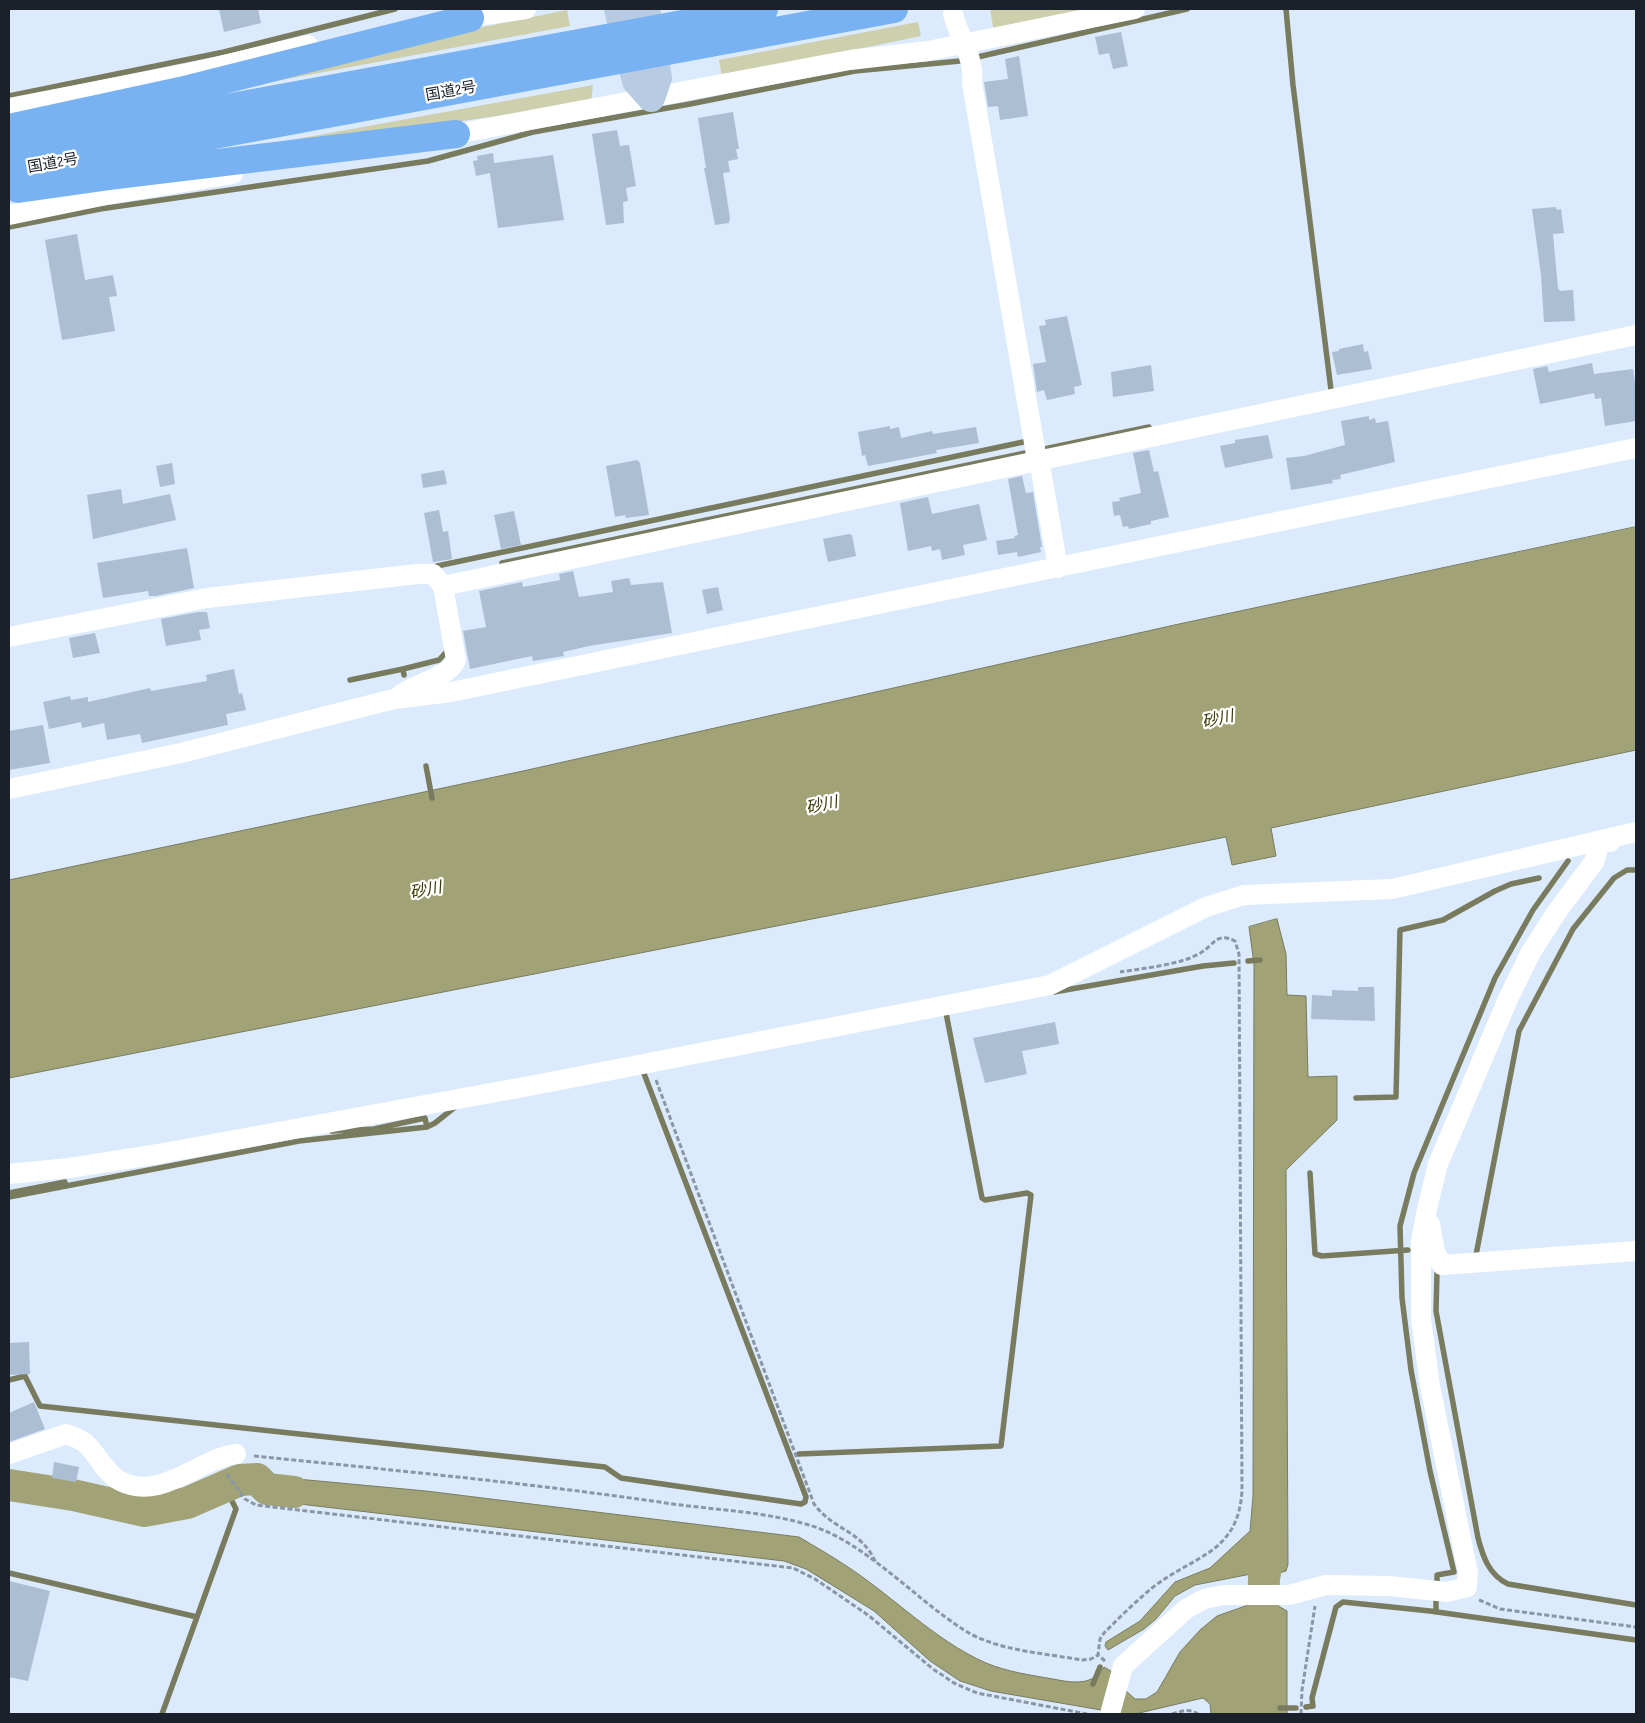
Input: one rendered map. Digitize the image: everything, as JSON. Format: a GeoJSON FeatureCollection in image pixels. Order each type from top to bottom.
{"type":"FeatureCollection","features":[{"type":"Feature","properties":{"kind":"highway","name":"国道2号"},"geometry":{"type":"LineString","coordinates":[[709,32],[764,9]]}},
{"type":"Feature","properties":{"kind":"highway","name":"国道2号"},"geometry":{"type":"LineString","coordinates":[[9,148],[589,54],[709,32],[894,9]]}},
{"type":"Feature","properties":{"kind":"highway"},"geometry":{"type":"LineString","coordinates":[[9,128],[190,88],[470,18]]}},
{"type":"Feature","properties":{"kind":"highway","name":"国道2号"},"geometry":{"type":"LineString","coordinates":[[9,173],[589,54]]}},
{"type":"Feature","properties":{"kind":"highway"},"geometry":{"type":"LineString","coordinates":[[9,190],[456,134]]}},
{"type":"Feature","properties":{"kind":"main road"},"geometry":{"type":"LineString","coordinates":[[618,9],[636,81],[651,98],[658,78],[646,9]]}},
{"type":"Feature","properties":{"kind":"street"},"geometry":{"type":"LineString","coordinates":[[9,108],[199,71],[411,21],[470,18],[526,9]]}},
{"type":"Feature","properties":{"kind":"street"},"geometry":{"type":"LineString","coordinates":[[9,215],[106,195],[232,174],[407,150],[456,134],[850,60],[928,52],[968,54],[1135,9]]}},
{"type":"Feature","properties":{"kind":"street"},"geometry":{"type":"LineString","coordinates":[[953,14],[968,54],[973,92],[1058,568]]}},
{"type":"Feature","properties":{"kind":"street"},"geometry":{"type":"LineString","coordinates":[[443,586],[1037,457],[1636,335]]}},
{"type":"Feature","properties":{"kind":"street"},"geometry":{"type":"LineString","coordinates":[[9,789],[181,753],[394,699],[451,692],[1636,448]]}},
{"type":"Feature","properties":{"kind":"street"},"geometry":{"type":"LineString","coordinates":[[9,637],[226,596],[416,574],[432,574],[443,586],[456,660],[454,666],[449,671],[412,686],[394,699]]}},
{"type":"Feature","properties":{"kind":"street"},"geometry":{"type":"LineString","coordinates":[[9,1174],[69,1168],[158,1154],[540,1084],[1050,985],[1206,907],[1244,895],[1392,889],[1636,832]]}},
{"type":"Feature","properties":{"kind":"street"},"geometry":{"type":"LineString","coordinates":[[1601,840],[1624,846],[1636,845]]}},
{"type":"Feature","properties":{"kind":"street"},"geometry":{"type":"LineString","coordinates":[[1110,1714],[1121,1674],[1192,1606],[1204,1599],[1224,1595],[1279,1596],[1331,1585],[1389,1586],[1447,1592],[1467,1587],[1468,1573],[1430,1386],[1422,1319],[1421,1242],[1426,1208],[1438,1164],[1508,999],[1531,952],[1556,913],[1594,862],[1601,840]]}},
{"type":"Feature","properties":{"kind":"street"},"geometry":{"type":"LineString","coordinates":[[1426,1208],[1435,1252],[1442,1265],[1636,1251]]}},
{"type":"Feature","properties":{"kind":"street"},"geometry":{"type":"LineString","coordinates":[[9,1454],[66,1434],[83,1442],[120,1481],[139,1486],[170,1482],[221,1456],[236,1454]]}},
{"type":"Feature","properties":{"kind":"path"},"geometry":{"type":"LineString","coordinates":[[1098,1655],[1100,1639],[1123,1614],[1151,1589],[1175,1572],[1211,1553],[1225,1538],[1236,1524],[1241,1510],[1242,1490],[1239,954],[1235,941],[1221,938],[1212,942],[1203,952],[1180,960],[1118,973]]}},
{"type":"Feature","properties":{"kind":"path"},"geometry":{"type":"LineString","coordinates":[[653,1073],[814,1504],[824,1518],[862,1540],[871,1550],[876,1564]]}},
{"type":"Feature","properties":{"kind":"path"},"geometry":{"type":"LineString","coordinates":[[236,1454],[395,1469],[768,1516],[810,1525],[840,1539],[965,1631],[985,1640],[1082,1660],[1091,1659],[1098,1655]]}},
{"type":"Feature","properties":{"kind":"path"},"geometry":{"type":"LineString","coordinates":[[229,1477],[245,1499],[256,1505],[793,1568],[815,1579],[868,1615],[933,1669],[954,1683],[978,1692],[1087,1714]]}},
{"type":"Feature","properties":{"kind":"path"},"geometry":{"type":"LineString","coordinates":[[1467,1587],[1479,1600],[1500,1609],[1636,1627]]}},
{"type":"Feature","properties":{"kind":"path"},"geometry":{"type":"LineString","coordinates":[[1301,1714],[1302,1690],[1316,1599],[1314,1588]]}},
{"type":"Feature","properties":{"kind":"path"},"geometry":{"type":"LineString","coordinates":[[1098,1655],[1121,1674]]}},
{"type":"Feature","properties":{"kind":"path"},"geometry":{"type":"LineString","coordinates":[[1172,1714],[1184,1710],[1192,1710],[1198,1714]]}},
{"type":"Feature","properties":{"kind":"shaded area"},"geometry":{"type":"Polygon","coordinates":[[[990,9],[1106,9],[994,32],[990,9]]]}},
{"type":"Feature","properties":{"kind":"shaded area"},"geometry":{"type":"Polygon","coordinates":[[[567,10],[570,26],[249,86],[434,37],[567,10]]]}},
{"type":"Feature","properties":{"kind":"shaded area"},"geometry":{"type":"Polygon","coordinates":[[[918,22],[921,36],[722,77],[719,60],[918,22]]]}},
{"type":"Feature","properties":{"kind":"shaded area"},"geometry":{"type":"Polygon","coordinates":[[[593,85],[591,103],[253,150],[264,145],[593,85]]]}},
{"type":"Feature","properties":{"kind":"water","name":"砂川"},"geometry":{"type":"Polygon","coordinates":[[[1636,527],[1636,750],[1271,828],[1276,856],[1232,865],[1226,837],[9,1078],[9,880],[523,771],[1179,624],[1636,527]]]}},
{"type":"Feature","properties":{"kind":"water"},"geometry":{"type":"Polygon","coordinates":[[[1277,919],[1286,954],[1287,995],[1306,996],[1308,1077],[1337,1076],[1337,1120],[1286,1170],[1288,1564],[1286,1571],[1276,1574],[1277,1581],[1257,1581],[1251,1574],[1195,1585],[1175,1596],[1156,1619],[1144,1629],[1108,1650],[1105,1646],[1106,1642],[1140,1621],[1175,1582],[1210,1568],[1250,1531],[1253,1496],[1254,964],[1249,927],[1277,919]]]}},
{"type":"Feature","properties":{"kind":"water"},"geometry":{"type":"Polygon","coordinates":[[[254,1475],[426,1491],[799,1537],[863,1577],[931,1630],[986,1663],[1019,1673],[1075,1682],[1082,1682],[1094,1677],[1104,1667],[1111,1671],[1114,1680],[1135,1699],[1146,1699],[1157,1692],[1180,1652],[1200,1630],[1217,1616],[1251,1604],[1273,1603],[1287,1611],[1287,1714],[1211,1714],[1210,1704],[1203,1698],[1135,1714],[1124,1714],[991,1691],[960,1681],[930,1661],[874,1611],[806,1569],[784,1561],[257,1499],[254,1475]]]}},
{"type":"Feature","properties":{"kind":"building"},"geometry":{"type":"Polygon","coordinates":[[[219,9],[258,9],[261,23],[224,32],[219,9]]]}},
{"type":"Feature","properties":{"kind":"building"},"geometry":{"type":"Polygon","coordinates":[[[1121,32],[1128,66],[1113,69],[1109,53],[1099,55],[1095,37],[1121,32]]]}},
{"type":"Feature","properties":{"kind":"building"},"geometry":{"type":"Polygon","coordinates":[[[1019,56],[1028,116],[1000,120],[998,106],[988,107],[984,82],[1008,79],[1005,59],[1019,56]]]}},
{"type":"Feature","properties":{"kind":"building"},"geometry":{"type":"Polygon","coordinates":[[[733,112],[739,149],[736,149],[738,159],[728,161],[730,172],[723,173],[730,218],[729,223],[715,225],[704,168],[706,168],[698,118],[733,112]]]}},
{"type":"Feature","properties":{"kind":"building"},"geometry":{"type":"Polygon","coordinates":[[[617,130],[620,146],[629,145],[636,186],[626,188],[628,201],[623,202],[624,223],[606,225],[592,134],[617,130]]]}},
{"type":"Feature","properties":{"kind":"building"},"geometry":{"type":"Polygon","coordinates":[[[493,153],[494,163],[553,155],[564,220],[498,228],[490,173],[476,176],[473,161],[478,160],[477,156],[493,153]]]}},
{"type":"Feature","properties":{"kind":"building"},"geometry":{"type":"Polygon","coordinates":[[[1556,207],[1557,210],[1561,209],[1564,233],[1553,234],[1558,288],[1560,291],[1573,290],[1575,321],[1544,322],[1541,275],[1532,209],[1556,207]]]}},
{"type":"Feature","properties":{"kind":"building"},"geometry":{"type":"Polygon","coordinates":[[[77,234],[85,280],[113,275],[117,296],[109,297],[115,331],[62,340],[45,240],[77,234]]]}},
{"type":"Feature","properties":{"kind":"building"},"geometry":{"type":"Polygon","coordinates":[[[1067,316],[1082,385],[1074,387],[1075,394],[1047,400],[1044,390],[1037,392],[1033,364],[1046,362],[1039,326],[1046,325],[1045,320],[1067,316]]]}},
{"type":"Feature","properties":{"kind":"building"},"geometry":{"type":"Polygon","coordinates":[[[1363,344],[1364,352],[1368,351],[1372,369],[1337,375],[1332,352],[1363,344]]]}},
{"type":"Feature","properties":{"kind":"building"},"geometry":{"type":"Polygon","coordinates":[[[1592,363],[1594,374],[1633,369],[1636,390],[1636,421],[1605,426],[1601,398],[1595,399],[1594,393],[1540,404],[1533,369],[1547,366],[1549,372],[1592,363]]]}},
{"type":"Feature","properties":{"kind":"building"},"geometry":{"type":"Polygon","coordinates":[[[1151,365],[1154,391],[1113,397],[1111,372],[1151,365]]]}},
{"type":"Feature","properties":{"kind":"building"},"geometry":{"type":"Polygon","coordinates":[[[1369,416],[1369,420],[1375,418],[1376,423],[1388,421],[1395,462],[1340,475],[1341,479],[1332,480],[1333,483],[1291,490],[1286,458],[1304,456],[1345,445],[1341,421],[1369,416]]]}},
{"type":"Feature","properties":{"kind":"building"},"geometry":{"type":"Polygon","coordinates":[[[890,426],[890,429],[899,427],[901,438],[932,431],[933,434],[976,427],[979,443],[936,450],[937,453],[868,466],[865,455],[862,456],[858,432],[890,426]]]}},
{"type":"Feature","properties":{"kind":"building"},"geometry":{"type":"Polygon","coordinates":[[[1268,435],[1273,458],[1225,468],[1220,446],[1235,443],[1235,440],[1268,435]]]}},
{"type":"Feature","properties":{"kind":"building"},"geometry":{"type":"Polygon","coordinates":[[[1149,450],[1154,472],[1158,471],[1169,517],[1151,521],[1151,524],[1129,529],[1128,526],[1123,527],[1120,515],[1114,516],[1112,502],[1120,501],[1119,498],[1141,493],[1133,453],[1149,450]]]}},
{"type":"Feature","properties":{"kind":"building"},"geometry":{"type":"Polygon","coordinates":[[[637,460],[640,463],[649,515],[626,518],[625,515],[615,517],[606,466],[637,460]]]}},
{"type":"Feature","properties":{"kind":"building"},"geometry":{"type":"Polygon","coordinates":[[[172,463],[175,484],[160,487],[156,466],[172,463]]]}},
{"type":"Feature","properties":{"kind":"building"},"geometry":{"type":"Polygon","coordinates":[[[444,470],[447,484],[423,488],[421,474],[444,470]]]}},
{"type":"Feature","properties":{"kind":"building"},"geometry":{"type":"Polygon","coordinates":[[[1022,476],[1026,493],[1033,492],[1042,547],[1040,547],[1041,552],[1018,557],[1017,552],[998,555],[996,541],[1015,538],[1014,536],[1018,535],[1008,479],[1022,476]]]}},
{"type":"Feature","properties":{"kind":"building"},"geometry":{"type":"Polygon","coordinates":[[[121,489],[123,504],[170,494],[176,520],[93,539],[87,495],[121,489]]]}},
{"type":"Feature","properties":{"kind":"building"},"geometry":{"type":"Polygon","coordinates":[[[928,497],[932,514],[979,504],[987,540],[963,545],[965,555],[942,560],[940,549],[932,551],[931,546],[908,551],[900,503],[928,497]]]}},
{"type":"Feature","properties":{"kind":"building"},"geometry":{"type":"Polygon","coordinates":[[[439,510],[443,532],[448,531],[452,559],[433,562],[424,513],[439,510]]]}},
{"type":"Feature","properties":{"kind":"building"},"geometry":{"type":"Polygon","coordinates":[[[514,511],[521,545],[501,549],[494,515],[514,511]]]}},
{"type":"Feature","properties":{"kind":"building"},"geometry":{"type":"Polygon","coordinates":[[[852,535],[856,556],[828,562],[823,539],[852,535]]]}},
{"type":"Feature","properties":{"kind":"building"},"geometry":{"type":"Polygon","coordinates":[[[187,548],[194,588],[156,596],[149,596],[148,591],[103,598],[97,563],[187,548]]]}},
{"type":"Feature","properties":{"kind":"building"},"geometry":{"type":"Polygon","coordinates":[[[573,571],[579,597],[613,592],[611,581],[629,578],[631,585],[663,582],[672,633],[589,646],[563,652],[564,656],[533,661],[532,656],[470,669],[463,631],[486,627],[479,591],[522,582],[523,587],[560,580],[559,574],[573,571]]]}},
{"type":"Feature","properties":{"kind":"building"},"geometry":{"type":"Polygon","coordinates":[[[718,587],[723,610],[707,614],[702,590],[718,587]]]}},
{"type":"Feature","properties":{"kind":"building"},"geometry":{"type":"Polygon","coordinates":[[[207,612],[210,628],[199,630],[201,640],[166,646],[161,619],[207,612]]]}},
{"type":"Feature","properties":{"kind":"building"},"geometry":{"type":"Polygon","coordinates":[[[95,633],[100,653],[73,658],[69,638],[95,633]]]}},
{"type":"Feature","properties":{"kind":"building"},"geometry":{"type":"Polygon","coordinates":[[[234,669],[239,694],[242,693],[246,710],[226,714],[228,725],[142,743],[140,734],[107,740],[104,723],[82,728],[81,722],[49,729],[43,702],[70,696],[71,700],[88,697],[88,702],[150,688],[151,691],[207,681],[206,675],[234,669]]]}},
{"type":"Feature","properties":{"kind":"building"},"geometry":{"type":"Polygon","coordinates":[[[43,725],[50,763],[9,770],[9,731],[43,725]]]}},
{"type":"Feature","properties":{"kind":"building"},"geometry":{"type":"Polygon","coordinates":[[[1358,987],[1374,987],[1375,1021],[1311,1019],[1312,995],[1332,996],[1332,990],[1358,991],[1358,987]]]}},
{"type":"Feature","properties":{"kind":"building"},"geometry":{"type":"Polygon","coordinates":[[[1055,1022],[1059,1044],[1022,1051],[1027,1074],[985,1083],[973,1038],[1055,1022]]]}},
{"type":"Feature","properties":{"kind":"building"},"geometry":{"type":"Polygon","coordinates":[[[29,1342],[30,1374],[9,1375],[9,1343],[29,1342]]]}},
{"type":"Feature","properties":{"kind":"building"},"geometry":{"type":"Polygon","coordinates":[[[34,1402],[45,1429],[9,1442],[9,1413],[34,1402]]]}},
{"type":"Feature","properties":{"kind":"building"},"geometry":{"type":"Polygon","coordinates":[[[54,1462],[79,1467],[76,1482],[52,1478],[54,1462]]]}},
{"type":"Feature","properties":{"kind":"building"},"geometry":{"type":"Polygon","coordinates":[[[9,1581],[50,1591],[28,1681],[9,1677],[9,1581]]]}},
{"type":"Feature","properties":{"kind":"waterway"},"geometry":{"type":"LineString","coordinates":[[9,96],[224,52],[395,9]]}},
{"type":"Feature","properties":{"kind":"waterway"},"geometry":{"type":"LineString","coordinates":[[9,227],[100,209],[428,161],[533,132],[690,104],[855,71],[960,61],[1187,9]]}},
{"type":"Feature","properties":{"kind":"waterway"},"geometry":{"type":"LineString","coordinates":[[1286,9],[1293,85],[1331,390]]}},
{"type":"Feature","properties":{"kind":"waterway"},"geometry":{"type":"LineString","coordinates":[[502,563],[1149,427]]}},
{"type":"Feature","properties":{"kind":"waterway"},"geometry":{"type":"LineString","coordinates":[[437,566],[1028,441]]}},
{"type":"Feature","properties":{"kind":"waterway"},"geometry":{"type":"LineString","coordinates":[[404,675],[403,669],[439,660],[449,649]]}},
{"type":"Feature","properties":{"kind":"waterway"},"geometry":{"type":"LineString","coordinates":[[350,680],[403,669]]}},
{"type":"Feature","properties":{"kind":"waterway"},"geometry":{"type":"LineString","coordinates":[[426,766],[432,798]]}},
{"type":"Feature","properties":{"kind":"waterway"},"geometry":{"type":"LineString","coordinates":[[1437,1586],[1437,1575],[1454,1572],[1430,1471],[1411,1370],[1402,1298],[1400,1226],[1414,1173],[1495,978],[1533,910],[1568,861]]}},
{"type":"Feature","properties":{"kind":"waterway"},"geometry":{"type":"LineString","coordinates":[[1476,1255],[1519,1031],[1573,929],[1614,878],[1627,870],[1636,870]]}},
{"type":"Feature","properties":{"kind":"waterway"},"geometry":{"type":"LineString","coordinates":[[1356,1098],[1396,1097],[1400,930],[1443,920],[1495,891],[1511,884],[1539,878]]}},
{"type":"Feature","properties":{"kind":"waterway"},"geometry":{"type":"LineString","coordinates":[[1248,961],[1260,960]]}},
{"type":"Feature","properties":{"kind":"waterway"},"geometry":{"type":"LineString","coordinates":[[1054,992],[1203,966],[1234,963]]}},
{"type":"Feature","properties":{"kind":"waterway"},"geometry":{"type":"LineString","coordinates":[[799,1454],[1001,1446],[1031,1195],[1027,1193],[985,1200],[982,1198],[946,1013]]}},
{"type":"Feature","properties":{"kind":"waterway"},"geometry":{"type":"LineString","coordinates":[[9,1380],[25,1376],[40,1406],[605,1467],[621,1478],[801,1504],[805,1502],[806,1497],[643,1071]]}},
{"type":"Feature","properties":{"kind":"waterway"},"geometry":{"type":"LineString","coordinates":[[9,1197],[299,1141],[427,1127],[455,1107]]}},
{"type":"Feature","properties":{"kind":"waterway"},"geometry":{"type":"LineString","coordinates":[[332,1131],[374,1129],[425,1118],[427,1127]]}},
{"type":"Feature","properties":{"kind":"waterway"},"geometry":{"type":"LineString","coordinates":[[1310,1173],[1315,1254],[1322,1256],[1408,1250]]}},
{"type":"Feature","properties":{"kind":"waterway"},"geometry":{"type":"LineString","coordinates":[[9,1193],[65,1182]]}},
{"type":"Feature","properties":{"kind":"waterway"},"geometry":{"type":"LineString","coordinates":[[1437,1273],[1436,1311],[1478,1538],[1488,1565],[1496,1576],[1508,1584],[1636,1605]]}},
{"type":"Feature","properties":{"kind":"waterway"},"geometry":{"type":"LineString","coordinates":[[9,1485],[73,1495],[144,1511],[187,1503],[240,1480],[257,1479],[267,1489],[294,1492]]}},
{"type":"Feature","properties":{"kind":"waterway"},"geometry":{"type":"LineString","coordinates":[[162,1714],[236,1509],[225,1487]]}},
{"type":"Feature","properties":{"kind":"waterway"},"geometry":{"type":"LineString","coordinates":[[1243,1714],[1249,1663],[1263,1607],[1264,1579],[1271,1536]]}},
{"type":"Feature","properties":{"kind":"waterway"},"geometry":{"type":"LineString","coordinates":[[9,1573],[197,1617]]}},
{"type":"Feature","properties":{"kind":"waterway"},"geometry":{"type":"LineString","coordinates":[[1436,1597],[1436,1612]]}},
{"type":"Feature","properties":{"kind":"waterway"},"geometry":{"type":"LineString","coordinates":[[1306,1707],[1313,1706],[1312,1698],[1336,1607],[1343,1602],[1430,1611],[1636,1640]]}},
{"type":"Feature","properties":{"kind":"waterway"},"geometry":{"type":"LineString","coordinates":[[1093,1684],[1100,1667]]}},
{"type":"Feature","properties":{"kind":"waterway"},"geometry":{"type":"LineString","coordinates":[[1280,1708],[1296,1708]]}}]}
